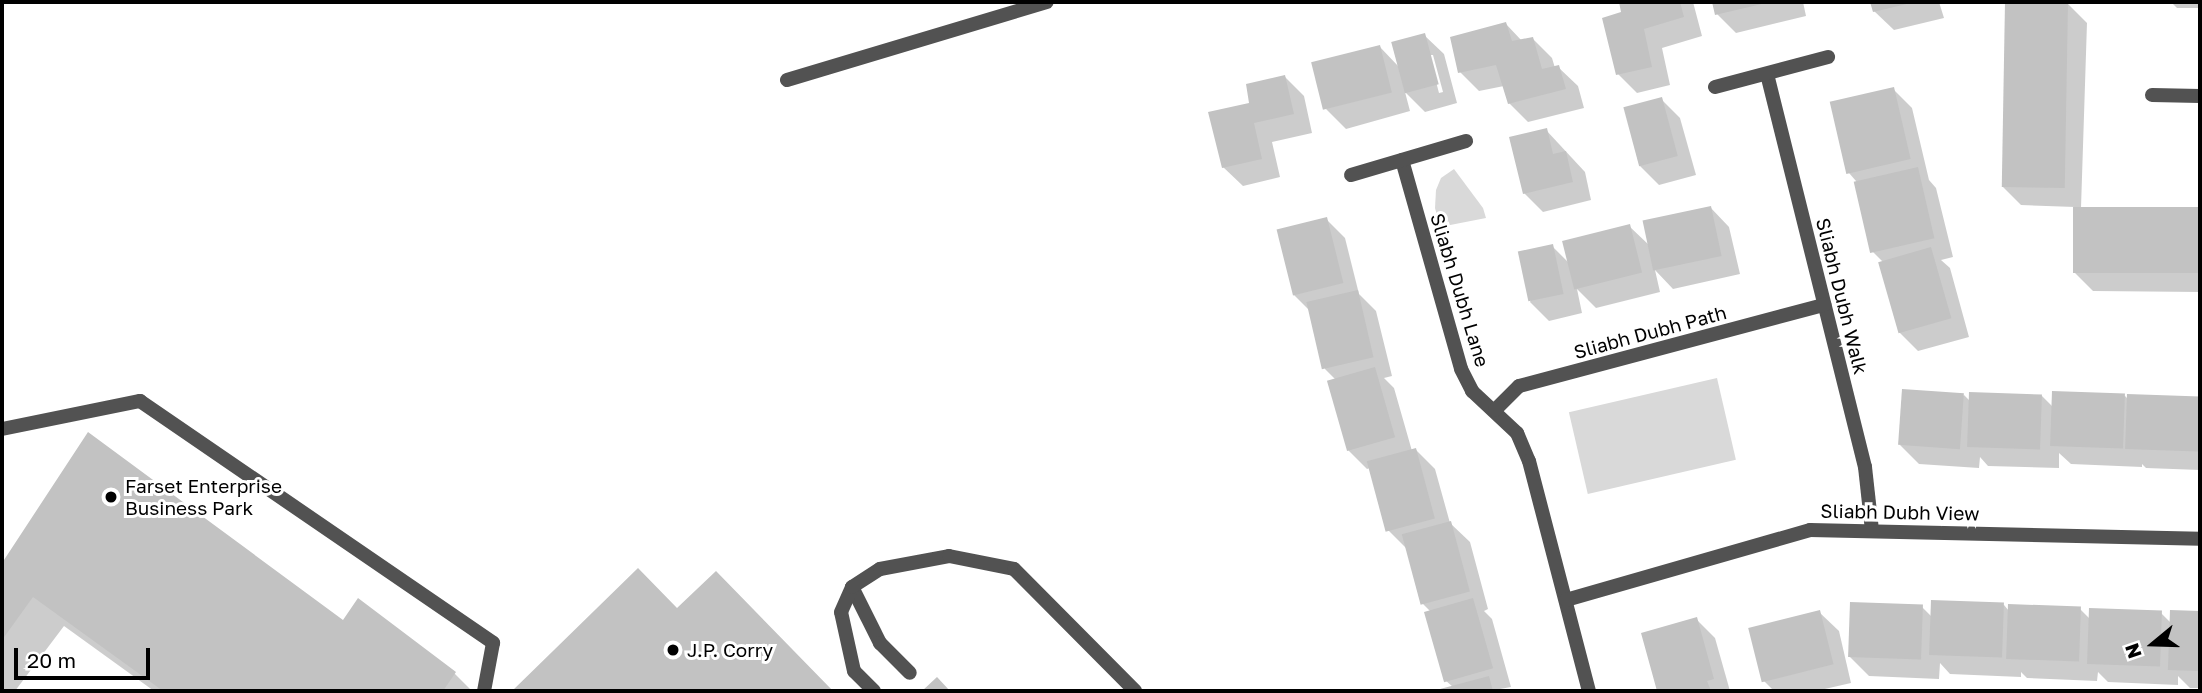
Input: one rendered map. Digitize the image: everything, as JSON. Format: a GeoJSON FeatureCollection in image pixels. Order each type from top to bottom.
{"type":"FeatureCollection","features":[{"type":"Feature","properties":{"kind":"street"},"geometry":{"type":"LineString","coordinates":[[787,80],[1047,2]]}},
{"type":"Feature","properties":{"kind":"street"},"geometry":{"type":"LineString","coordinates":[[1715,87],[1828,57]]}},
{"type":"Feature","properties":{"kind":"street","name":"Sliabh Dubh Walk"},"geometry":{"type":"LineString","coordinates":[[1767,74],[1865,467],[1872,530]]}},
{"type":"Feature","properties":{"kind":"street"},"geometry":{"type":"LineString","coordinates":[[2152,95],[2200,96]]}},
{"type":"Feature","properties":{"kind":"street"},"geometry":{"type":"LineString","coordinates":[[1351,175],[1466,141]]}},
{"type":"Feature","properties":{"kind":"street","name":"Sliabh Dubh Lane"},"geometry":{"type":"LineString","coordinates":[[1402,160],[1461,369],[1472,391],[1517,433],[1538,494],[1566,600]]}},
{"type":"Feature","properties":{"kind":"street","name":"Sliabh Dubh Path"},"geometry":{"type":"LineString","coordinates":[[1495,410],[1519,386],[1824,305]]}},
{"type":"Feature","properties":{"kind":"street"},"geometry":{"type":"LineString","coordinates":[[2,429],[141,401],[494,643],[484,691]]}},
{"type":"Feature","properties":{"kind":"street","name":"Sliabh Dubh View"},"geometry":{"type":"LineString","coordinates":[[1566,600],[1810,530],[2200,539]]}},
{"type":"Feature","properties":{"kind":"street"},"geometry":{"type":"LineString","coordinates":[[873,691],[854,671],[841,612],[852,587],[880,569],[949,556],[1014,569],[1135,691]]}},
{"type":"Feature","properties":{"kind":"street"},"geometry":{"type":"LineString","coordinates":[[852,587],[880,643],[910,673]]}},
{"type":"Feature","properties":{"kind":"street"},"geometry":{"type":"LineString","coordinates":[[1566,600],[1589,691]]}},
{"type":"Feature","properties":{"kind":"shaded area"},"geometry":{"type":"Polygon","coordinates":[[[1454,169],[1483,208],[1486,218],[1440,227],[1435,208],[1436,190],[1441,178],[1454,169]]]}},
{"type":"Feature","properties":{"kind":"shaded area"},"geometry":{"type":"Polygon","coordinates":[[[1717,378],[1736,460],[1588,494],[1569,412],[1717,378]]]}},
{"type":"Feature","properties":{"kind":"building"},"geometry":{"type":"Polygon","coordinates":[[[1619,2],[1680,2],[1684,17],[1644,29],[1652,67],[1616,75],[1602,18],[1621,12],[1619,2]]]}},
{"type":"Feature","properties":{"kind":"building"},"geometry":{"type":"Polygon","coordinates":[[[1712,2],[1765,2],[1766,3],[1715,15],[1712,2]]]}},
{"type":"Feature","properties":{"kind":"building"},"geometry":{"type":"Polygon","coordinates":[[[1870,2],[1911,2],[1911,3],[1873,12],[1870,2]]]}},
{"type":"Feature","properties":{"kind":"building"},"geometry":{"type":"Polygon","coordinates":[[[2005,2],[2068,3],[2065,188],[2002,187],[2005,2]]]}},
{"type":"Feature","properties":{"kind":"building"},"geometry":{"type":"Polygon","coordinates":[[[1506,22],[1512,41],[1533,37],[1542,69],[1559,65],[1566,89],[1508,104],[1496,65],[1458,73],[1450,37],[1506,22]]]}},
{"type":"Feature","properties":{"kind":"building"},"geometry":{"type":"Polygon","coordinates":[[[1425,33],[1439,84],[1405,93],[1391,42],[1425,33]]]}},
{"type":"Feature","properties":{"kind":"building"},"geometry":{"type":"Polygon","coordinates":[[[1380,45],[1392,93],[1323,110],[1311,62],[1380,45]]]}},
{"type":"Feature","properties":{"kind":"building"},"geometry":{"type":"Polygon","coordinates":[[[1285,75],[1294,114],[1254,123],[1262,159],[1222,168],[1208,112],[1249,103],[1246,84],[1285,75]]]}},
{"type":"Feature","properties":{"kind":"building"},"geometry":{"type":"Polygon","coordinates":[[[1894,87],[1911,159],[1846,174],[1830,102],[1894,87]]]}},
{"type":"Feature","properties":{"kind":"building"},"geometry":{"type":"Polygon","coordinates":[[[1662,97],[1678,156],[1639,166],[1623,107],[1662,97]]]}},
{"type":"Feature","properties":{"kind":"building"},"geometry":{"type":"Polygon","coordinates":[[[1547,128],[1553,154],[1566,151],[1573,182],[1523,194],[1509,137],[1547,128]]]}},
{"type":"Feature","properties":{"kind":"building"},"geometry":{"type":"Polygon","coordinates":[[[1918,167],[1934,238],[1870,253],[1854,182],[1918,167]]]}},
{"type":"Feature","properties":{"kind":"building"},"geometry":{"type":"Polygon","coordinates":[[[1711,206],[1722,256],[1653,270],[1643,221],[1711,206]]]}},
{"type":"Feature","properties":{"kind":"building"},"geometry":{"type":"Polygon","coordinates":[[[2073,207],[2200,207],[2200,273],[2073,273],[2073,207]]]}},
{"type":"Feature","properties":{"kind":"building"},"geometry":{"type":"Polygon","coordinates":[[[1327,217],[1343,283],[1293,296],[1277,230],[1327,217]]]}},
{"type":"Feature","properties":{"kind":"building"},"geometry":{"type":"Polygon","coordinates":[[[1630,224],[1642,273],[1574,289],[1562,241],[1630,224]]]}},
{"type":"Feature","properties":{"kind":"building"},"geometry":{"type":"Polygon","coordinates":[[[1553,244],[1564,294],[1528,301],[1518,251],[1553,244]]]}},
{"type":"Feature","properties":{"kind":"building"},"geometry":{"type":"Polygon","coordinates":[[[1931,247],[1951,318],[1899,333],[1878,262],[1931,247]]]}},
{"type":"Feature","properties":{"kind":"building"},"geometry":{"type":"Polygon","coordinates":[[[1358,290],[1374,357],[1322,369],[1306,302],[1358,290]]]}},
{"type":"Feature","properties":{"kind":"building"},"geometry":{"type":"Polygon","coordinates":[[[1375,367],[1395,437],[1347,451],[1327,381],[1375,367]]]}},
{"type":"Feature","properties":{"kind":"building"},"geometry":{"type":"Polygon","coordinates":[[[1902,389],[1964,393],[1960,449],[1898,445],[1902,389]]]}},
{"type":"Feature","properties":{"kind":"building"},"geometry":{"type":"Polygon","coordinates":[[[2052,391],[2125,394],[2123,449],[2050,446],[2052,391]]]}},
{"type":"Feature","properties":{"kind":"building"},"geometry":{"type":"Polygon","coordinates":[[[1969,392],[2042,395],[2040,450],[1967,447],[1969,392]]]}},
{"type":"Feature","properties":{"kind":"building"},"geometry":{"type":"Polygon","coordinates":[[[2127,394],[2200,397],[2198,452],[2125,449],[2127,394]]]}},
{"type":"Feature","properties":{"kind":"building","name":"Farset Enterprise Business Park"},"geometry":{"type":"Polygon","coordinates":[[[88,432],[343,620],[358,598],[456,672],[443,691],[163,691],[33,597],[2,640],[2,563],[88,432]]]}},
{"type":"Feature","properties":{"kind":"building"},"geometry":{"type":"Polygon","coordinates":[[[1416,448],[1435,519],[1386,532],[1367,461],[1416,448]]]}},
{"type":"Feature","properties":{"kind":"building"},"geometry":{"type":"Polygon","coordinates":[[[1451,521],[1470,592],[1421,605],[1402,534],[1451,521]]]}},
{"type":"Feature","properties":{"kind":"building","name":"J.P. Corry"},"geometry":{"type":"Polygon","coordinates":[[[638,568],[677,608],[716,571],[833,691],[512,691],[638,568]]]}},
{"type":"Feature","properties":{"kind":"building"},"geometry":{"type":"Polygon","coordinates":[[[1473,598],[1493,668],[1444,682],[1424,612],[1473,598]]]}},
{"type":"Feature","properties":{"kind":"building"},"geometry":{"type":"Polygon","coordinates":[[[1931,600],[2004,603],[2002,658],[1929,655],[1931,600]]]}},
{"type":"Feature","properties":{"kind":"building"},"geometry":{"type":"Polygon","coordinates":[[[1850,602],[1923,605],[1921,660],[1848,657],[1850,602]]]}},
{"type":"Feature","properties":{"kind":"building"},"geometry":{"type":"Polygon","coordinates":[[[2008,604],[2081,607],[2079,662],[2006,659],[2008,604]]]}},
{"type":"Feature","properties":{"kind":"building"},"geometry":{"type":"Polygon","coordinates":[[[2089,608],[2162,611],[2160,667],[2087,664],[2089,608]]]}},
{"type":"Feature","properties":{"kind":"building"},"geometry":{"type":"Polygon","coordinates":[[[1820,610],[1834,664],[1762,682],[1748,628],[1820,610]]]}},
{"type":"Feature","properties":{"kind":"building"},"geometry":{"type":"Polygon","coordinates":[[[2170,610],[2200,611],[2198,671],[2168,670],[2170,610]]]}},
{"type":"Feature","properties":{"kind":"building"},"geometry":{"type":"Polygon","coordinates":[[[1697,617],[1714,679],[1707,681],[1711,691],[1657,691],[1641,633],[1697,617]]]}},
{"type":"Feature","properties":{"kind":"building"},"geometry":{"type":"Polygon","coordinates":[[[1489,676],[1493,691],[1440,689],[1489,676]]]}},
{"type":"Feature","properties":{"kind":"building"},"geometry":{"type":"Polygon","coordinates":[[[937,677],[950,691],[922,691],[937,677]]]}},
{"type":"Feature","properties":{"kind":"place","name":"Farset Enterprise Business Park"},"geometry":{"type":"Point","coordinates":[111,497]}},
{"type":"Feature","properties":{"kind":"place","name":"J.P. Corry"},"geometry":{"type":"Point","coordinates":[673,650]}}]}
